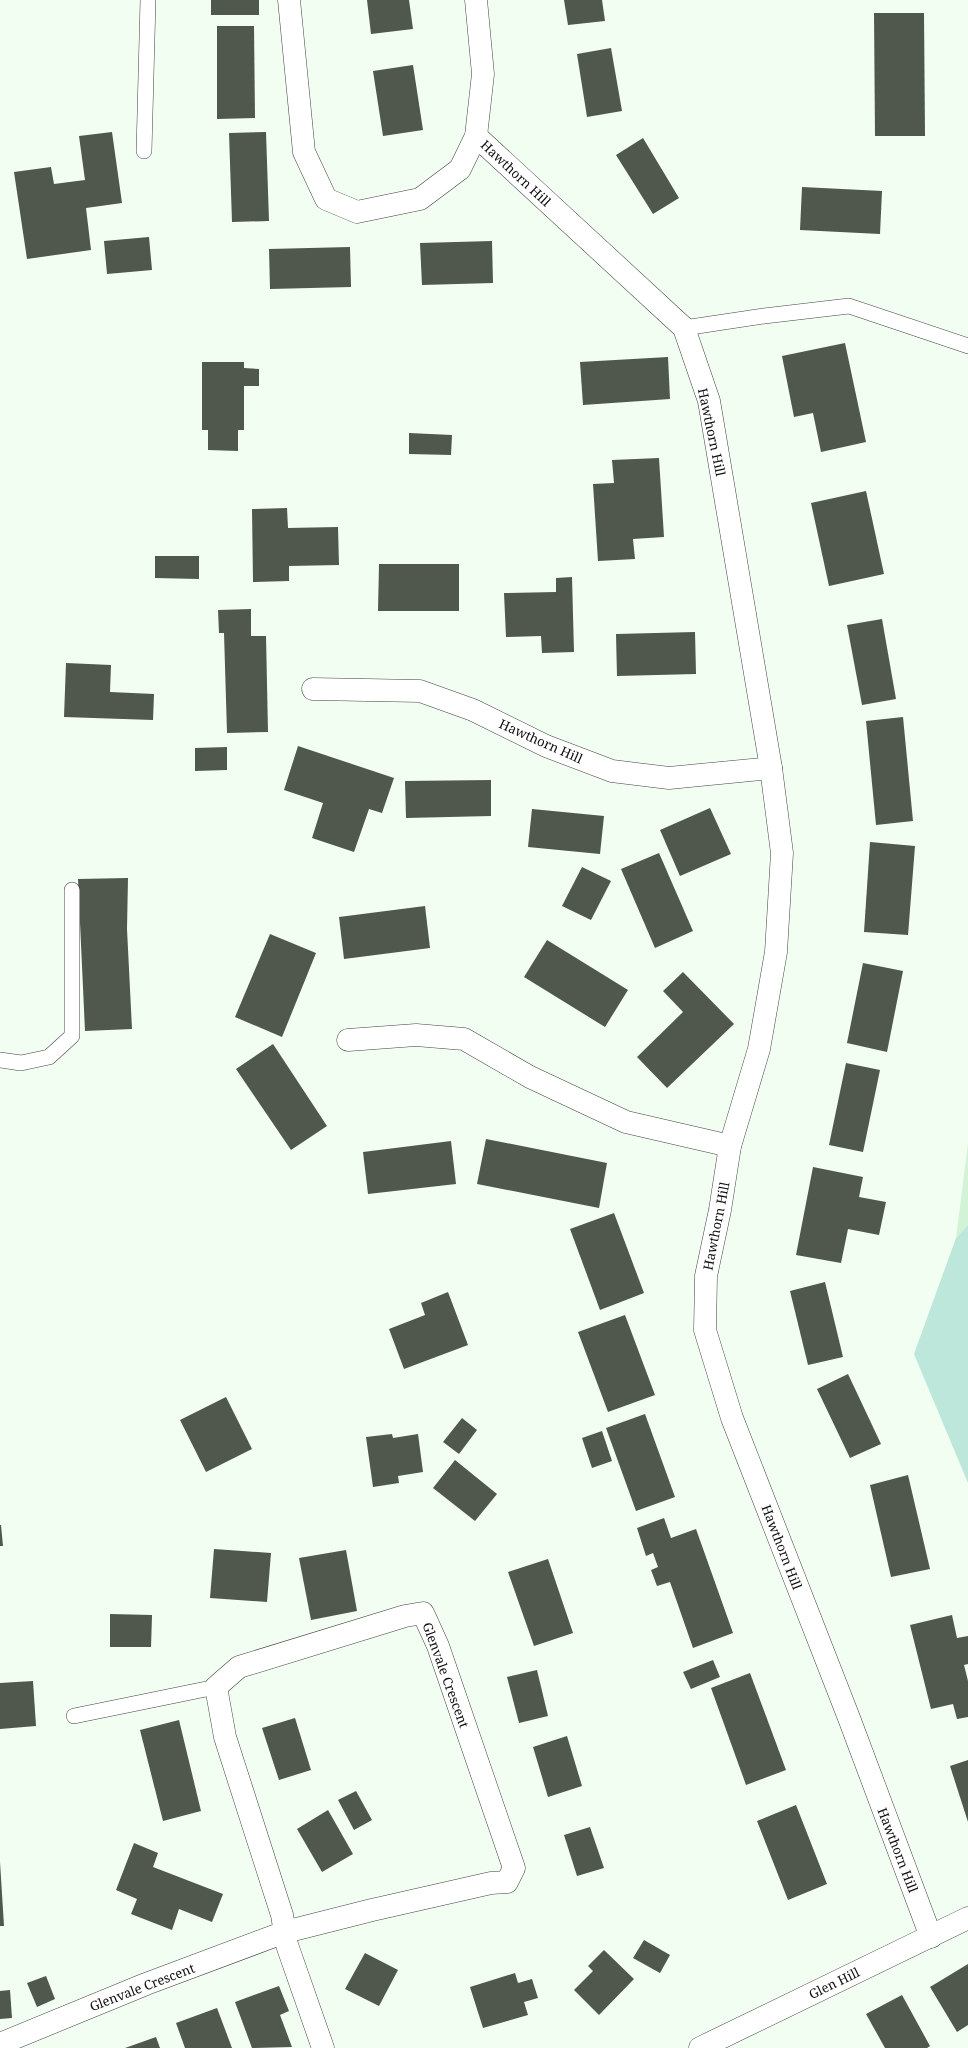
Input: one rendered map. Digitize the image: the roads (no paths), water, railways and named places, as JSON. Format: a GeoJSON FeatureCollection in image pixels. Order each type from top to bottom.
{"type":"FeatureCollection","features":[{"type":"Feature","properties":{"kind":"street","name":"Hawthorn Hill"},"geometry":{"type":"LineString","coordinates":[[289,0],[304,152],[326,199],[357,212],[420,199],[460,169],[476,136],[483,74],[476,0]]}},
{"type":"Feature","properties":{"kind":"street","name":"Hawthorn Hill"},"geometry":{"type":"LineString","coordinates":[[476,136],[684,328],[709,401],[771,768],[782,853],[776,952],[759,1049],[730,1146],[720,1210],[706,1276],[705,1330],[732,1418],[849,1718],[931,1937]]}},
{"type":"Feature","properties":{"kind":"street","name":"Hawthorn Hill"},"geometry":{"type":"LineString","coordinates":[[313,689],[420,691],[473,710],[546,746],[612,771],[669,778],[771,768]]}},
{"type":"Feature","properties":{"kind":"street"},"geometry":{"type":"LineString","coordinates":[[348,1040],[416,1035],[464,1039],[530,1077],[626,1122],[730,1146]]}},
{"type":"Feature","properties":{"kind":"street","name":"Glenvale Crescent"},"geometry":{"type":"LineString","coordinates":[[0,2044],[146,1984],[285,1932],[484,1884],[507,1882],[514,1868],[438,1646],[423,1613],[405,1616],[239,1667],[216,1687]]}},
{"type":"Feature","properties":{"kind":"street"},"geometry":{"type":"LineString","coordinates":[[216,1687],[225,1737],[282,1915],[287,1945],[323,2048]]}},
{"type":"Feature","properties":{"kind":"street","name":"Glen Hill"},"geometry":{"type":"LineString","coordinates":[[700,2048],[968,1918]]}},
{"type":"Feature","properties":{"kind":"lane"},"geometry":{"type":"LineString","coordinates":[[144,151],[148,0]]}},
{"type":"Feature","properties":{"kind":"lane"},"geometry":{"type":"LineString","coordinates":[[684,328],[764,316],[849,306],[968,346]]}},
{"type":"Feature","properties":{"kind":"lane"},"geometry":{"type":"LineString","coordinates":[[0,1060],[21,1063],[49,1057],[72,1036],[72,890]]}},
{"type":"Feature","properties":{"kind":"lane"},"geometry":{"type":"LineString","coordinates":[[74,1716],[216,1687]]}}]}
